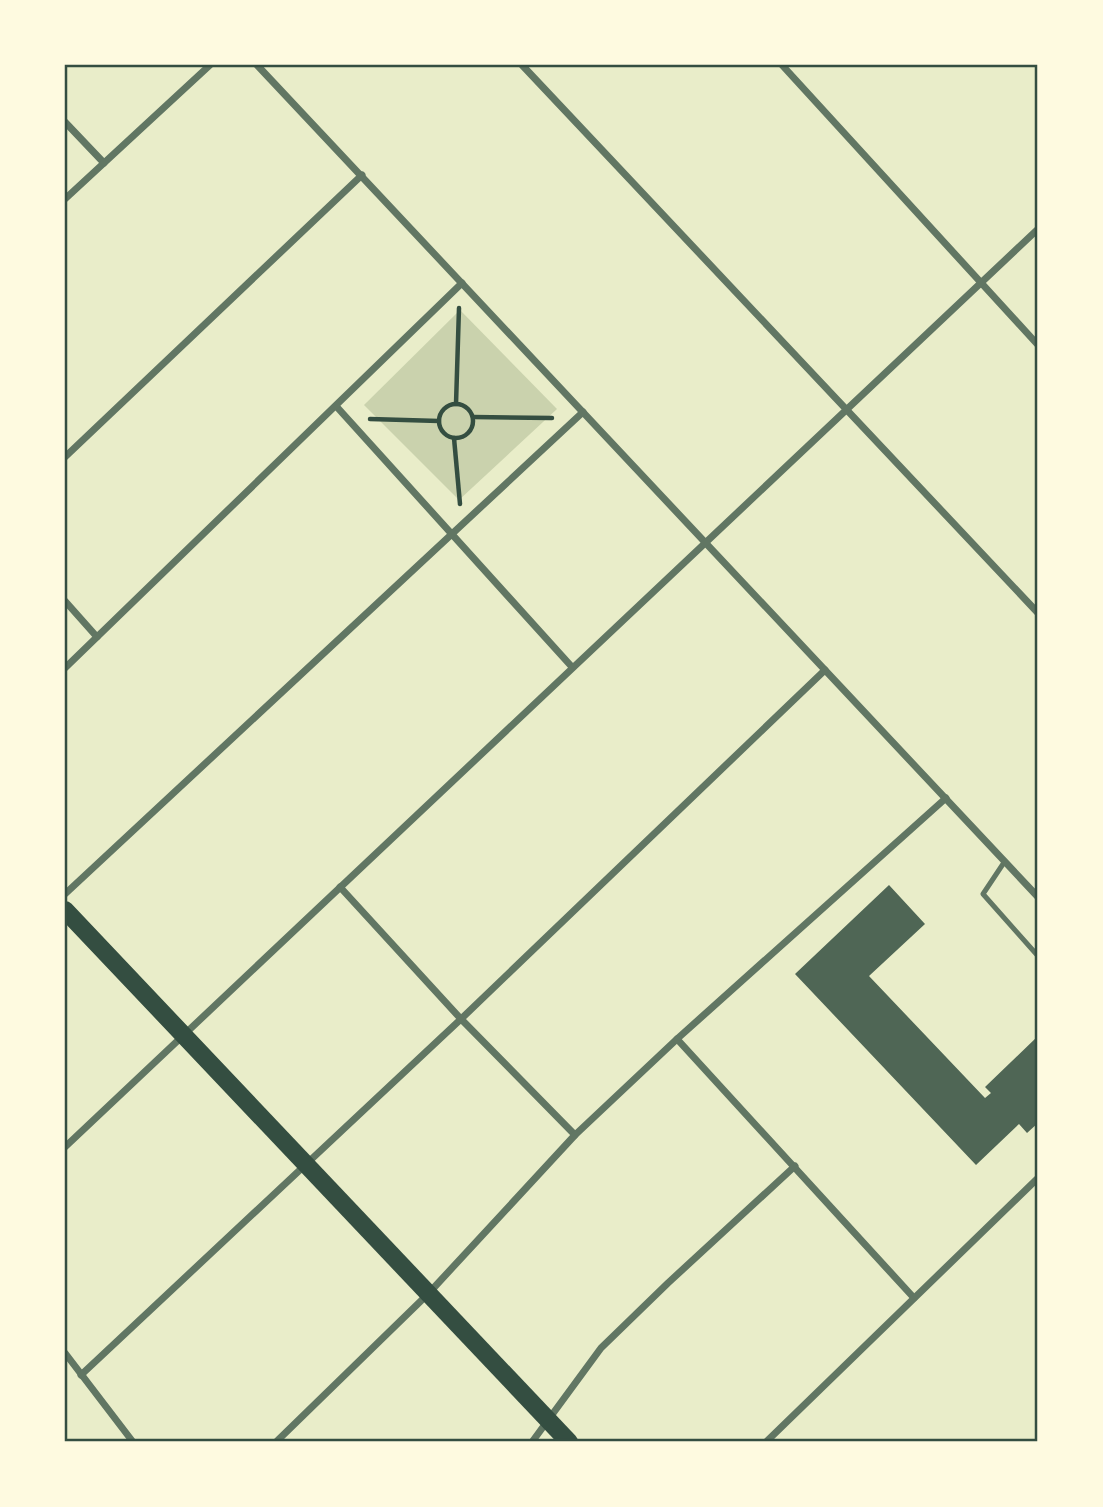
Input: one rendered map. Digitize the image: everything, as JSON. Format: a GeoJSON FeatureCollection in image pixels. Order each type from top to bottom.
{"type":"FeatureCollection","features":[{"type":"Feature","properties":{"kind":"main road"},"geometry":{"type":"LineString","coordinates":[[65,910],[569,1442]]}},
{"type":"Feature","properties":{"kind":"street"},"geometry":{"type":"LineString","coordinates":[[65,198],[211,65]]}},
{"type":"Feature","properties":{"kind":"street"},"geometry":{"type":"LineString","coordinates":[[257,65],[1038,897]]}},
{"type":"Feature","properties":{"kind":"street"},"geometry":{"type":"LineString","coordinates":[[523,65],[1038,613]]}},
{"type":"Feature","properties":{"kind":"street"},"geometry":{"type":"LineString","coordinates":[[782,65],[1038,345]]}},
{"type":"Feature","properties":{"kind":"street"},"geometry":{"type":"LineString","coordinates":[[65,122],[104,163]]}},
{"type":"Feature","properties":{"kind":"street"},"geometry":{"type":"LineString","coordinates":[[65,457],[362,175]]}},
{"type":"Feature","properties":{"kind":"street"},"geometry":{"type":"LineString","coordinates":[[65,1147],[1038,229]]}},
{"type":"Feature","properties":{"kind":"street"},"geometry":{"type":"LineString","coordinates":[[65,668],[461,284]]}},
{"type":"Feature","properties":{"kind":"street"},"geometry":{"type":"LineString","coordinates":[[335,406],[572,667]]}},
{"type":"Feature","properties":{"kind":"street"},"geometry":{"type":"LineString","coordinates":[[65,894],[583,412]]}},
{"type":"Feature","properties":{"kind":"street"},"geometry":{"type":"LineString","coordinates":[[65,601],[97,637]]}},
{"type":"Feature","properties":{"kind":"street"},"geometry":{"type":"LineString","coordinates":[[81,1375],[461,1019],[825,670]]}},
{"type":"Feature","properties":{"kind":"street"},"geometry":{"type":"LineString","coordinates":[[276,1442],[428,1294],[575,1135],[677,1038],[946,798]]}},
{"type":"Feature","properties":{"kind":"street"},"geometry":{"type":"LineString","coordinates":[[340,887],[461,1019],[575,1135]]}},
{"type":"Feature","properties":{"kind":"street"},"geometry":{"type":"LineString","coordinates":[[677,1038],[914,1298]]}},
{"type":"Feature","properties":{"kind":"street"},"geometry":{"type":"LineString","coordinates":[[532,1442],[601,1348],[795,1166]]}},
{"type":"Feature","properties":{"kind":"street"},"geometry":{"type":"LineString","coordinates":[[766,1442],[1038,1178]]}},
{"type":"Feature","properties":{"kind":"street"},"geometry":{"type":"LineString","coordinates":[[65,1353],[133,1442]]}},
{"type":"Feature","properties":{"kind":"lane"},"geometry":{"type":"LineString","coordinates":[[1005,861],[983,894],[1038,956]]}},
{"type":"Feature","properties":{"kind":"path"},"geometry":{"type":"LineString","coordinates":[[456,404],[461,284]]}},
{"type":"Feature","properties":{"kind":"path"},"geometry":{"type":"LineString","coordinates":[[456,404],[467,408],[473,417],[469,432],[454,438],[444,434],[439,421],[445,408],[456,404]]}},
{"type":"Feature","properties":{"kind":"path"},"geometry":{"type":"LineString","coordinates":[[473,417],[576,418]]}},
{"type":"Feature","properties":{"kind":"path"},"geometry":{"type":"LineString","coordinates":[[348,419],[439,421]]}},
{"type":"Feature","properties":{"kind":"path"},"geometry":{"type":"LineString","coordinates":[[454,438],[462,526]]}},
{"type":"Feature","properties":{"kind":"green space"},"geometry":{"type":"Polygon","coordinates":[[[460,310],[557,409],[459,500],[364,405],[460,310]]]}},
{"type":"Feature","properties":{"kind":"building"},"geometry":{"type":"Polygon","coordinates":[[[889,885],[925,924],[869,976],[985,1098],[991,1093],[985,1087],[1038,1036],[1038,1123],[1027,1133],[1019,1124],[976,1165],[795,974],[889,885]]]}}]}
